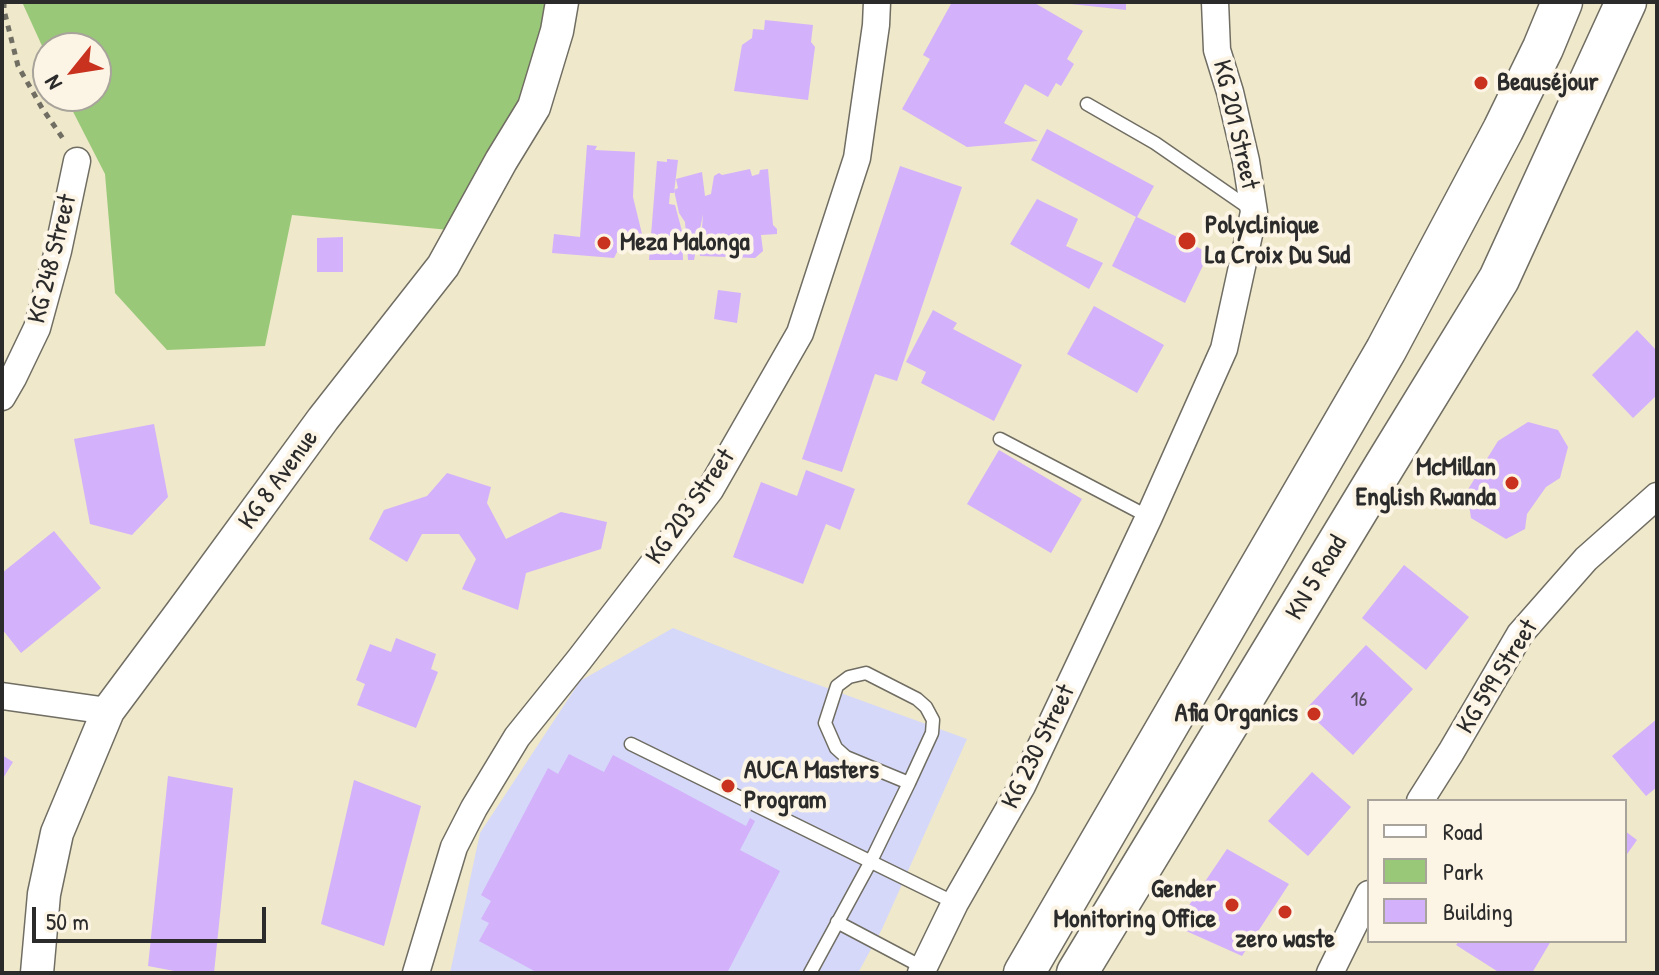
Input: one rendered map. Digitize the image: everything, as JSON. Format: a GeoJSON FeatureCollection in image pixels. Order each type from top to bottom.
{"type":"FeatureCollection","features":[{"type":"Feature","properties":{"kind":"main road","name":"KN 5 Road"},"geometry":{"type":"LineString","coordinates":[[1024,973],[1386,350],[1503,130],[1562,2]]}},
{"type":"Feature","properties":{"kind":"main road","name":"KN 5 Road"},"geometry":{"type":"LineString","coordinates":[[1077,973],[1499,279],[1626,2]]}},
{"type":"Feature","properties":{"kind":"main road"},"geometry":{"type":"LineString","coordinates":[[1543,48],[1596,68]]}},
{"type":"Feature","properties":{"kind":"street","name":"KG 8 Avenue"},"geometry":{"type":"LineString","coordinates":[[37,973],[44,894],[57,833],[108,711],[323,419],[443,266],[534,107],[557,31],[562,2]]}},
{"type":"Feature","properties":{"kind":"street","name":"KG 203 Street"},"geometry":{"type":"LineString","coordinates":[[416,973],[454,847],[474,808],[517,737],[710,490],[800,333],[857,158],[877,2]]}},
{"type":"Feature","properties":{"kind":"street","name":"KG 201 Street"},"geometry":{"type":"LineString","coordinates":[[1149,517],[1224,349],[1254,212],[1246,161],[1217,50],[1215,2]]}},
{"type":"Feature","properties":{"kind":"street","name":"KG 248 Street"},"geometry":{"type":"LineString","coordinates":[[2,397],[37,328],[58,251],[77,161]]}},
{"type":"Feature","properties":{"kind":"street","name":"KG 599 Street"},"geometry":{"type":"LineString","coordinates":[[1421,799],[1520,634],[1586,559],[1657,496]]}},
{"type":"Feature","properties":{"kind":"street","name":"KG 230 Street"},"geometry":{"type":"LineString","coordinates":[[922,970],[955,903],[1022,786],[1149,517]]}},
{"type":"Feature","properties":{"kind":"street"},"geometry":{"type":"LineString","coordinates":[[2,696],[108,711]]}},
{"type":"Feature","properties":{"kind":"street"},"geometry":{"type":"LineString","coordinates":[[1330,973],[1367,898]]}},
{"type":"Feature","properties":{"kind":"lane"},"geometry":{"type":"LineString","coordinates":[[1087,104],[1155,143],[1254,212]]}},
{"type":"Feature","properties":{"kind":"lane"},"geometry":{"type":"LineString","coordinates":[[1000,439],[1149,517]]}},
{"type":"Feature","properties":{"kind":"lane"},"geometry":{"type":"LineString","coordinates":[[810,973],[871,861],[909,783],[932,733],[933,720],[917,699],[866,673],[849,677],[837,686],[825,723],[836,748],[846,757],[909,783]]}},
{"type":"Feature","properties":{"kind":"lane"},"geometry":{"type":"LineString","coordinates":[[631,744],[955,903]]}},
{"type":"Feature","properties":{"kind":"lane"},"geometry":{"type":"LineString","coordinates":[[837,922],[922,970]]}},
{"type":"Feature","properties":{"kind":"path"},"geometry":{"type":"LineString","coordinates":[[4,2],[18,66],[77,161]]}},
{"type":"Feature","properties":{"kind":"shaded area","name":"AUCA Masters Program"},"geometry":{"type":"Polygon","coordinates":[[[673,628],[967,739],[882,929],[858,973],[450,973],[480,833],[580,681],[673,628]]]}},
{"type":"Feature","properties":{"kind":"green space"},"geometry":{"type":"Polygon","coordinates":[[[22,2],[550,2],[530,118],[449,230],[292,215],[265,346],[167,350],[115,293],[105,174],[73,112],[112,112],[112,32],[36,32],[22,2]]]}},
{"type":"Feature","properties":{"kind":"building"},"geometry":{"type":"Polygon","coordinates":[[[952,2],[1033,2],[1083,31],[1067,59],[1074,64],[1061,86],[1056,83],[1048,97],[1025,84],[1004,123],[1038,141],[967,147],[902,109],[930,59],[923,55],[952,2]]]}},
{"type":"Feature","properties":{"kind":"building"},"geometry":{"type":"Polygon","coordinates":[[[1126,2],[1126,10],[1071,4],[1126,2]]]}},
{"type":"Feature","properties":{"kind":"building"},"geometry":{"type":"Polygon","coordinates":[[[765,20],[813,25],[811,42],[815,47],[808,100],[734,91],[742,45],[752,38],[753,29],[764,30],[765,20]]]}},
{"type":"Feature","properties":{"kind":"building"},"geometry":{"type":"Polygon","coordinates":[[[1047,129],[1154,186],[1137,217],[1209,253],[1185,303],[1112,266],[1136,217],[1031,160],[1047,129]]]}},
{"type":"Feature","properties":{"kind":"building"},"geometry":{"type":"Polygon","coordinates":[[[587,145],[597,146],[595,150],[635,152],[633,197],[642,234],[620,246],[614,258],[552,253],[554,234],[580,237],[587,145]]]}},
{"type":"Feature","properties":{"kind":"building"},"geometry":{"type":"Polygon","coordinates":[[[667,159],[678,160],[674,193],[670,193],[669,204],[675,205],[682,231],[683,260],[649,260],[657,161],[667,162],[667,159]]]}},
{"type":"Feature","properties":{"kind":"building"},"geometry":{"type":"Polygon","coordinates":[[[900,166],[962,187],[897,381],[875,374],[842,472],[802,459],[900,166]]]}},
{"type":"Feature","properties":{"kind":"building"},"geometry":{"type":"Polygon","coordinates":[[[750,169],[752,176],[768,169],[773,225],[777,234],[761,235],[763,251],[755,258],[700,256],[703,214],[694,260],[688,260],[685,222],[679,213],[674,190],[678,188],[676,179],[702,172],[705,196],[711,194],[714,176],[719,173],[750,169]]]}},
{"type":"Feature","properties":{"kind":"building"},"geometry":{"type":"Polygon","coordinates":[[[1037,199],[1078,219],[1066,246],[1103,263],[1089,289],[1010,244],[1037,199]]]}},
{"type":"Feature","properties":{"kind":"building"},"geometry":{"type":"Polygon","coordinates":[[[343,237],[343,272],[317,272],[317,238],[343,237]]]}},
{"type":"Feature","properties":{"kind":"building"},"geometry":{"type":"Polygon","coordinates":[[[718,290],[741,293],[737,323],[714,319],[718,290]]]}},
{"type":"Feature","properties":{"kind":"building"},"geometry":{"type":"Polygon","coordinates":[[[1094,306],[1164,345],[1137,393],[1067,354],[1094,306]]]}},
{"type":"Feature","properties":{"kind":"building"},"geometry":{"type":"Polygon","coordinates":[[[933,310],[957,323],[953,329],[1022,365],[994,421],[921,383],[926,372],[906,362],[933,310]]]}},
{"type":"Feature","properties":{"kind":"building"},"geometry":{"type":"Polygon","coordinates":[[[1637,330],[1657,351],[1657,395],[1633,418],[1592,375],[1637,330]]]}},
{"type":"Feature","properties":{"kind":"building","name":"McMillan English Rwanda"},"geometry":{"type":"Polygon","coordinates":[[[1528,422],[1558,430],[1568,447],[1560,478],[1546,487],[1527,514],[1525,529],[1506,539],[1471,518],[1467,491],[1498,441],[1528,422]]]}},
{"type":"Feature","properties":{"kind":"building"},"geometry":{"type":"Polygon","coordinates":[[[154,424],[168,497],[132,535],[90,524],[74,439],[154,424]]]}},
{"type":"Feature","properties":{"kind":"building"},"geometry":{"type":"Polygon","coordinates":[[[999,450],[1082,499],[1051,553],[967,504],[999,450]]]}},
{"type":"Feature","properties":{"kind":"building"},"geometry":{"type":"Polygon","coordinates":[[[806,470],[855,489],[840,530],[826,524],[803,584],[733,557],[761,482],[797,496],[806,470]]]}},
{"type":"Feature","properties":{"kind":"building"},"geometry":{"type":"Polygon","coordinates":[[[447,473],[491,487],[487,503],[506,539],[561,512],[607,522],[601,549],[526,573],[518,610],[462,589],[476,559],[459,534],[422,534],[407,562],[369,539],[384,510],[427,496],[447,473]]]}},
{"type":"Feature","properties":{"kind":"building"},"geometry":{"type":"Polygon","coordinates":[[[54,531],[101,588],[21,653],[2,629],[2,573],[54,531]]]}},
{"type":"Feature","properties":{"kind":"building"},"geometry":{"type":"Polygon","coordinates":[[[1404,565],[1469,617],[1426,670],[1362,618],[1404,565]]]}},
{"type":"Feature","properties":{"kind":"building"},"geometry":{"type":"Polygon","coordinates":[[[396,638],[436,654],[431,669],[438,672],[416,728],[357,705],[365,684],[356,680],[370,644],[391,652],[396,638]]]}},
{"type":"Feature","properties":{"kind":"building"},"geometry":{"type":"Polygon","coordinates":[[[1366,645],[1413,689],[1353,755],[1305,710],[1366,645]]]}},
{"type":"Feature","properties":{"kind":"building"},"geometry":{"type":"Polygon","coordinates":[[[1657,719],[1657,787],[1646,796],[1612,756],[1657,719]]]}},
{"type":"Feature","properties":{"kind":"building"},"geometry":{"type":"Polygon","coordinates":[[[569,754],[604,772],[613,755],[746,826],[750,818],[755,821],[740,850],[780,871],[727,973],[538,973],[479,941],[489,923],[481,919],[491,901],[481,895],[548,768],[558,774],[569,754]]]}},
{"type":"Feature","properties":{"kind":"building"},"geometry":{"type":"Polygon","coordinates":[[[2,755],[13,762],[2,780],[2,755]]]}},
{"type":"Feature","properties":{"kind":"building"},"geometry":{"type":"Polygon","coordinates":[[[1312,772],[1351,807],[1308,856],[1268,821],[1312,772]]]}},
{"type":"Feature","properties":{"kind":"building"},"geometry":{"type":"Polygon","coordinates":[[[168,776],[233,788],[214,973],[185,973],[148,966],[168,776]]]}},
{"type":"Feature","properties":{"kind":"building"},"geometry":{"type":"Polygon","coordinates":[[[354,780],[421,806],[384,946],[321,924],[354,780]]]}},
{"type":"Feature","properties":{"kind":"building"},"geometry":{"type":"Polygon","coordinates":[[[1627,832],[1637,840],[1627,854],[1627,832]]]}},
{"type":"Feature","properties":{"kind":"building","name":"Gender Monitoring Office"},"geometry":{"type":"Polygon","coordinates":[[[1227,849],[1289,884],[1242,956],[1175,926],[1227,849]]]}},
{"type":"Feature","properties":{"kind":"building"},"geometry":{"type":"Polygon","coordinates":[[[1550,943],[1532,973],[1500,973],[1456,945],[1550,943]]]}},
{"type":"Feature","properties":{"kind":"place","name":"Beauséjour"},"geometry":{"type":"Point","coordinates":[1481,83]}},
{"type":"Feature","properties":{"kind":"place","name":"Polyclinique La Croix Du Sud"},"geometry":{"type":"Point","coordinates":[1187,241]}},
{"type":"Feature","properties":{"kind":"place","name":"Meza Malonga"},"geometry":{"type":"Point","coordinates":[604,243]}},
{"type":"Feature","properties":{"kind":"place","name":"McMillan English Rwanda"},"geometry":{"type":"Point","coordinates":[1512,483]}},
{"type":"Feature","properties":{"kind":"place","name":"Afia Organics"},"geometry":{"type":"Point","coordinates":[1314,714]}},
{"type":"Feature","properties":{"kind":"place","name":"AUCA Masters Program"},"geometry":{"type":"Point","coordinates":[728,786]}},
{"type":"Feature","properties":{"kind":"place","name":"Gender Monitoring Office"},"geometry":{"type":"Point","coordinates":[1232,905]}},
{"type":"Feature","properties":{"kind":"place","name":"zero waste"},"geometry":{"type":"Point","coordinates":[1285,912]}}]}
